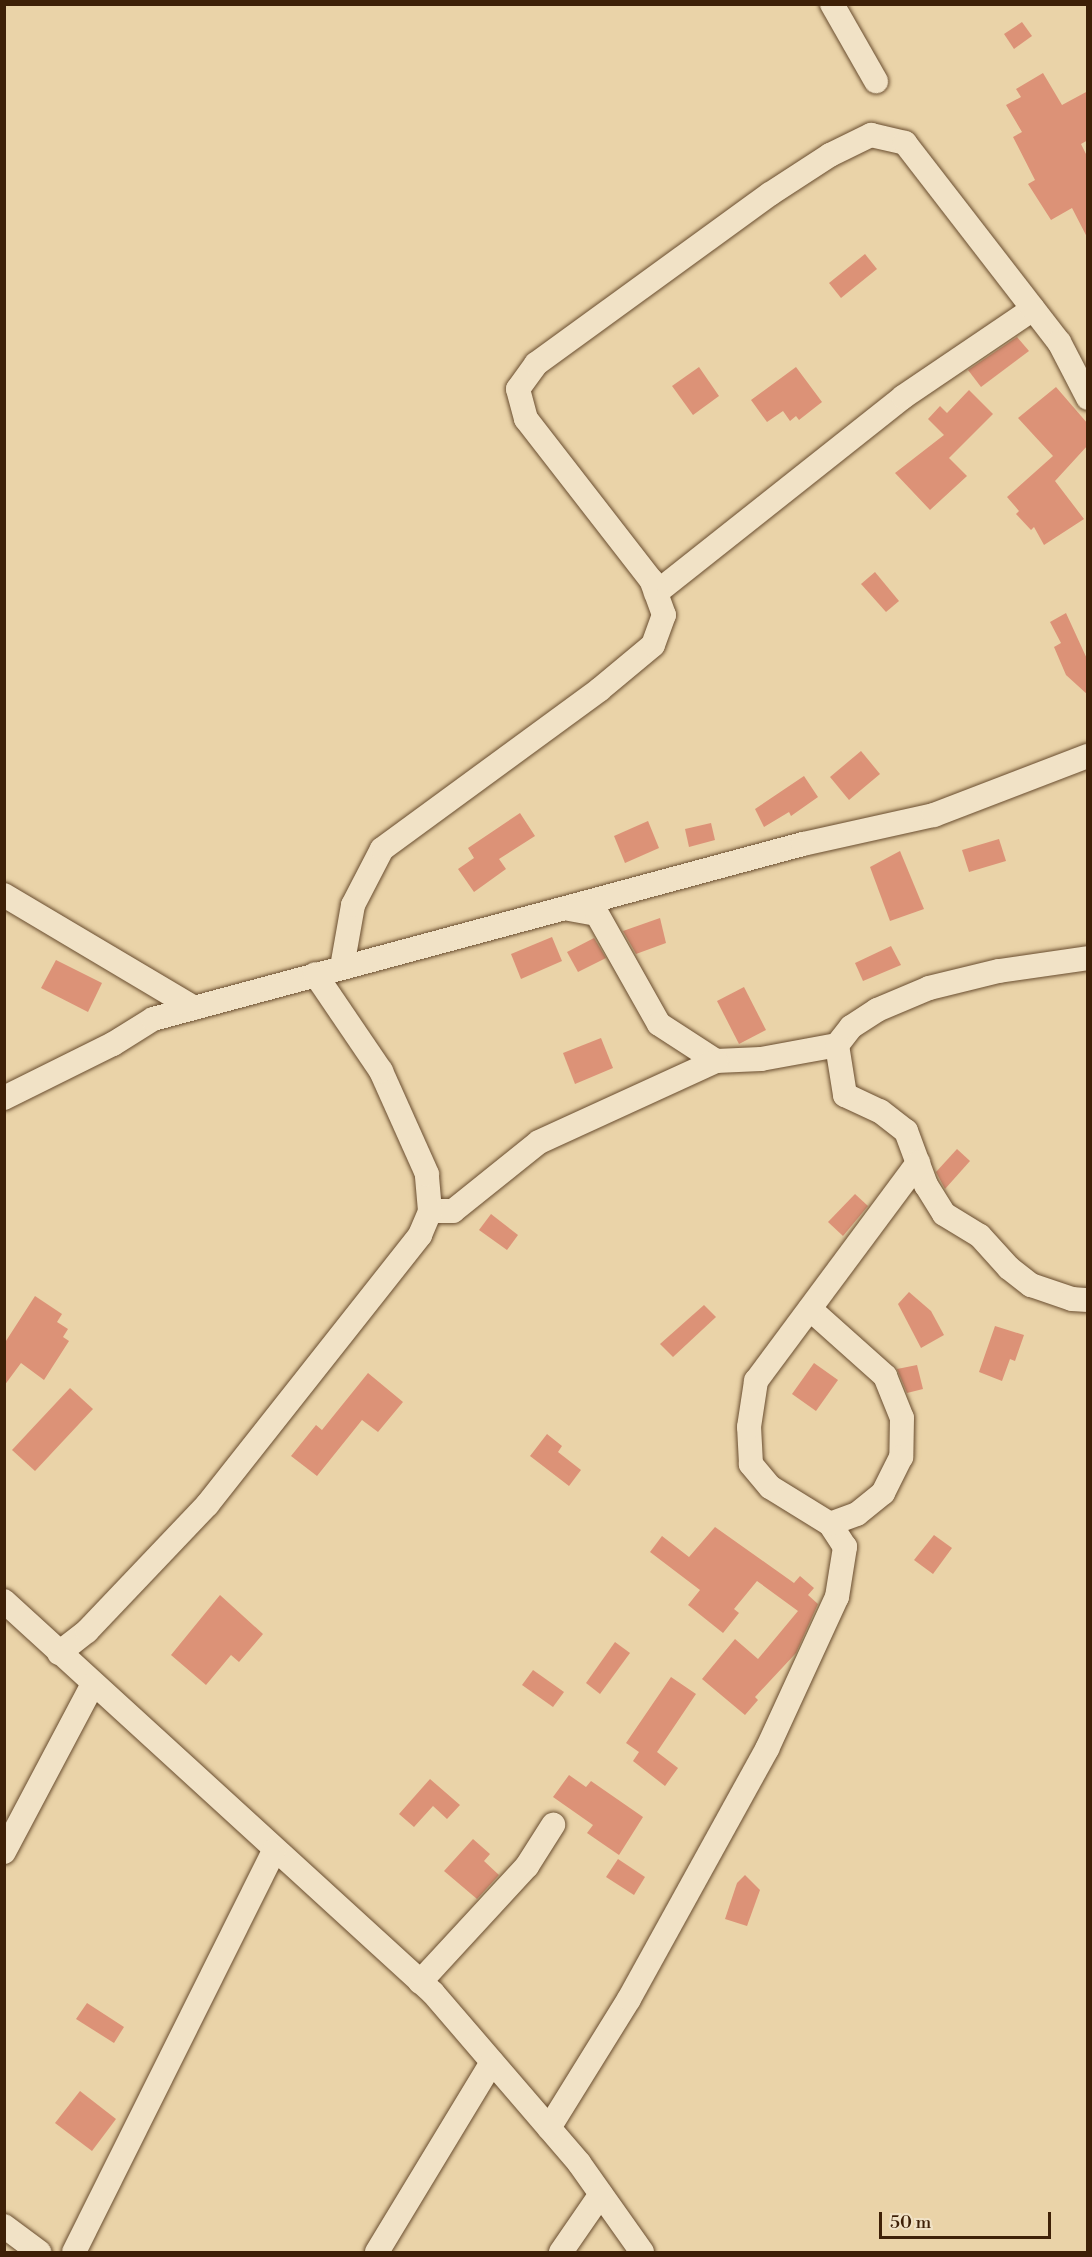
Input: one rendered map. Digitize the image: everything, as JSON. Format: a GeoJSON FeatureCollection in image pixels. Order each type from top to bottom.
{"type":"FeatureCollection","features":[{"type":"Feature","properties":{"kind":"street"},"geometry":{"type":"LineString","coordinates":[[832,4],[876,81]]}},
{"type":"Feature","properties":{"kind":"street"},"geometry":{"type":"LineString","coordinates":[[342,967],[353,905],[382,849],[599,690],[653,645],[664,615],[651,580],[526,419],[518,388],[536,364],[618,302],[770,194],[830,155],[871,135],[905,143],[1059,342],[1088,398]]}},
{"type":"Feature","properties":{"kind":"street"},"geometry":{"type":"LineString","coordinates":[[656,593],[903,397],[1033,309]]}},
{"type":"Feature","properties":{"kind":"street"},"geometry":{"type":"LineString","coordinates":[[4,1098],[113,1044],[153,1019],[857,830],[934,815],[1088,756]]}},
{"type":"Feature","properties":{"kind":"street"},"geometry":{"type":"LineString","coordinates":[[4,895],[194,1008]]}},
{"type":"Feature","properties":{"kind":"street"},"geometry":{"type":"LineString","coordinates":[[566,909],[597,914],[659,1024],[716,1061]]}},
{"type":"Feature","properties":{"kind":"street"},"geometry":{"type":"LineString","coordinates":[[430,1211],[453,1211],[539,1142],[716,1061],[761,1059],[837,1045],[851,1027],[877,1010],[929,988],[999,971],[1088,958]]}},
{"type":"Feature","properties":{"kind":"street"},"geometry":{"type":"LineString","coordinates":[[59,1653],[87,1631],[207,1505],[420,1235],[430,1211],[427,1174],[381,1071],[315,974]]}},
{"type":"Feature","properties":{"kind":"street"},"geometry":{"type":"LineString","coordinates":[[837,1045],[845,1095],[880,1110],[906,1131],[918,1163],[944,1214],[980,1236],[1009,1268],[1032,1286],[1072,1299],[1088,1299]]}},
{"type":"Feature","properties":{"kind":"street"},"geometry":{"type":"LineString","coordinates":[[549,2128],[629,1999],[782,1720],[802,1667],[837,1597],[843,1572],[845,1547],[830,1524],[770,1487],[751,1464],[749,1427],[756,1381],[918,1163]]}},
{"type":"Feature","properties":{"kind":"street"},"geometry":{"type":"LineString","coordinates":[[810,1309],[885,1376],[902,1418],[901,1458],[883,1493],[858,1514],[830,1524]]}},
{"type":"Feature","properties":{"kind":"street"},"geometry":{"type":"LineString","coordinates":[[4,1601],[274,1851],[420,1982],[549,2128],[601,2194],[642,2253]]}},
{"type":"Feature","properties":{"kind":"street"},"geometry":{"type":"LineString","coordinates":[[4,1852],[93,1684]]}},
{"type":"Feature","properties":{"kind":"street"},"geometry":{"type":"LineString","coordinates":[[420,1982],[527,1866],[553,1825]]}},
{"type":"Feature","properties":{"kind":"street"},"geometry":{"type":"LineString","coordinates":[[74,2253],[274,1851]]}},
{"type":"Feature","properties":{"kind":"street"},"geometry":{"type":"LineString","coordinates":[[377,2253],[492,2062]]}},
{"type":"Feature","properties":{"kind":"street"},"geometry":{"type":"LineString","coordinates":[[561,2253],[601,2194]]}},
{"type":"Feature","properties":{"kind":"street"},"geometry":{"type":"LineString","coordinates":[[4,2226],[39,2253]]}},
{"type":"Feature","properties":{"kind":"building"},"geometry":{"type":"Polygon","coordinates":[[[1022,22],[1032,36],[1014,49],[1004,34],[1022,22]]]}},
{"type":"Feature","properties":{"kind":"building"},"geometry":{"type":"Polygon","coordinates":[[[1043,73],[1062,105],[1088,91],[1088,140],[1081,144],[1088,158],[1088,239],[1072,208],[1051,220],[1028,184],[1035,180],[1013,137],[1022,132],[1006,105],[1021,97],[1016,89],[1043,73]]]}},
{"type":"Feature","properties":{"kind":"building"},"geometry":{"type":"Polygon","coordinates":[[[865,254],[877,269],[841,298],[829,283],[865,254]]]}},
{"type":"Feature","properties":{"kind":"building"},"geometry":{"type":"Polygon","coordinates":[[[1017,337],[1029,351],[981,387],[968,370],[1017,337]]]}},
{"type":"Feature","properties":{"kind":"building"},"geometry":{"type":"Polygon","coordinates":[[[699,367],[719,396],[693,415],[672,386],[699,367]]]}},
{"type":"Feature","properties":{"kind":"building"},"geometry":{"type":"Polygon","coordinates":[[[796,367],[822,402],[799,420],[796,416],[790,421],[783,411],[767,422],[751,400],[796,367]]]}},
{"type":"Feature","properties":{"kind":"building"},"geometry":{"type":"Polygon","coordinates":[[[1056,387],[1088,424],[1088,445],[1055,481],[1084,519],[1044,545],[1034,527],[1031,530],[1016,514],[1019,511],[1007,497],[1053,456],[1018,418],[1056,387]]]}},
{"type":"Feature","properties":{"kind":"building"},"geometry":{"type":"Polygon","coordinates":[[[969,390],[993,414],[949,458],[967,476],[930,510],[895,473],[944,435],[928,419],[940,406],[947,413],[969,390]]]}},
{"type":"Feature","properties":{"kind":"building"},"geometry":{"type":"Polygon","coordinates":[[[875,572],[899,601],[886,612],[861,584],[875,572]]]}},
{"type":"Feature","properties":{"kind":"building"},"geometry":{"type":"Polygon","coordinates":[[[1066,613],[1088,661],[1088,695],[1066,675],[1054,647],[1061,643],[1050,622],[1066,613]]]}},
{"type":"Feature","properties":{"kind":"building"},"geometry":{"type":"Polygon","coordinates":[[[861,751],[880,774],[849,800],[830,777],[861,751]]]}},
{"type":"Feature","properties":{"kind":"building"},"geometry":{"type":"Polygon","coordinates":[[[804,776],[818,797],[791,816],[789,812],[764,827],[755,809],[804,776]]]}},
{"type":"Feature","properties":{"kind":"building"},"geometry":{"type":"Polygon","coordinates":[[[520,813],[535,836],[499,859],[506,869],[474,892],[458,869],[474,858],[468,848],[520,813]]]}},
{"type":"Feature","properties":{"kind":"building"},"geometry":{"type":"Polygon","coordinates":[[[648,821],[659,848],[625,863],[614,836],[648,821]]]}},
{"type":"Feature","properties":{"kind":"building"},"geometry":{"type":"Polygon","coordinates":[[[711,823],[715,840],[689,847],[685,829],[711,823]]]}},
{"type":"Feature","properties":{"kind":"building"},"geometry":{"type":"Polygon","coordinates":[[[999,839],[1006,861],[969,872],[962,850],[999,839]]]}},
{"type":"Feature","properties":{"kind":"building"},"geometry":{"type":"Polygon","coordinates":[[[900,851],[924,909],[890,921],[870,867],[900,851]]]}},
{"type":"Feature","properties":{"kind":"building"},"geometry":{"type":"Polygon","coordinates":[[[660,918],[666,943],[636,954],[623,931],[660,918]]]}},
{"type":"Feature","properties":{"kind":"building"},"geometry":{"type":"Polygon","coordinates":[[[552,937],[562,961],[521,979],[511,954],[552,937]]]}},
{"type":"Feature","properties":{"kind":"building"},"geometry":{"type":"Polygon","coordinates":[[[594,938],[606,958],[578,972],[567,952],[594,938]]]}},
{"type":"Feature","properties":{"kind":"building"},"geometry":{"type":"Polygon","coordinates":[[[891,946],[901,965],[863,981],[855,963],[891,946]]]}},
{"type":"Feature","properties":{"kind":"building"},"geometry":{"type":"Polygon","coordinates":[[[56,960],[102,983],[88,1012],[41,988],[56,960]]]}},
{"type":"Feature","properties":{"kind":"building"},"geometry":{"type":"Polygon","coordinates":[[[744,987],[766,1030],[739,1044],[717,1001],[744,987]]]}},
{"type":"Feature","properties":{"kind":"building"},"geometry":{"type":"Polygon","coordinates":[[[601,1038],[613,1068],[575,1084],[563,1053],[601,1038]]]}},
{"type":"Feature","properties":{"kind":"building"},"geometry":{"type":"Polygon","coordinates":[[[957,1149],[970,1161],[945,1189],[936,1172],[957,1149]]]}},
{"type":"Feature","properties":{"kind":"building"},"geometry":{"type":"Polygon","coordinates":[[[855,1194],[868,1206],[843,1236],[828,1222],[855,1194]]]}},
{"type":"Feature","properties":{"kind":"building"},"geometry":{"type":"Polygon","coordinates":[[[491,1214],[518,1235],[507,1250],[479,1230],[491,1214]]]}},
{"type":"Feature","properties":{"kind":"building"},"geometry":{"type":"Polygon","coordinates":[[[909,1292],[931,1311],[944,1335],[921,1348],[898,1304],[909,1292]]]}},
{"type":"Feature","properties":{"kind":"building"},"geometry":{"type":"Polygon","coordinates":[[[35,1296],[62,1314],[57,1322],[68,1329],[63,1337],[69,1341],[44,1380],[21,1363],[4,1386],[4,1344],[35,1296]]]}},
{"type":"Feature","properties":{"kind":"building"},"geometry":{"type":"Polygon","coordinates":[[[704,1305],[716,1317],[673,1357],[660,1344],[704,1305]]]}},
{"type":"Feature","properties":{"kind":"building"},"geometry":{"type":"Polygon","coordinates":[[[995,1326],[1024,1335],[1015,1361],[1010,1359],[1002,1381],[979,1372],[995,1326]]]}},
{"type":"Feature","properties":{"kind":"building"},"geometry":{"type":"Polygon","coordinates":[[[814,1363],[838,1380],[816,1411],[792,1394],[814,1363]]]}},
{"type":"Feature","properties":{"kind":"building"},"geometry":{"type":"Polygon","coordinates":[[[917,1365],[923,1389],[907,1393],[897,1369],[917,1365]]]}},
{"type":"Feature","properties":{"kind":"building"},"geometry":{"type":"Polygon","coordinates":[[[368,1373],[403,1402],[378,1432],[362,1420],[317,1476],[291,1456],[316,1425],[322,1430],[368,1373]]]}},
{"type":"Feature","properties":{"kind":"building"},"geometry":{"type":"Polygon","coordinates":[[[70,1388],[93,1409],[35,1471],[12,1450],[70,1388]]]}},
{"type":"Feature","properties":{"kind":"building"},"geometry":{"type":"Polygon","coordinates":[[[547,1434],[562,1446],[558,1452],[581,1470],[569,1486],[530,1456],[547,1434]]]}},
{"type":"Feature","properties":{"kind":"building"},"geometry":{"type":"Polygon","coordinates":[[[715,1527],[794,1583],[800,1576],[814,1588],[808,1595],[818,1604],[796,1653],[755,1697],[758,1700],[745,1715],[702,1679],[735,1639],[758,1659],[798,1611],[757,1581],[734,1609],[739,1613],[723,1633],[688,1605],[700,1590],[650,1552],[662,1536],[689,1557],[715,1527]]]}},
{"type":"Feature","properties":{"kind":"building"},"geometry":{"type":"Polygon","coordinates":[[[934,1535],[952,1548],[933,1574],[914,1560],[934,1535]]]}},
{"type":"Feature","properties":{"kind":"building"},"geometry":{"type":"Polygon","coordinates":[[[220,1595],[263,1634],[239,1662],[231,1655],[206,1685],[171,1655],[220,1595]]]}},
{"type":"Feature","properties":{"kind":"building"},"geometry":{"type":"Polygon","coordinates":[[[615,1642],[630,1653],[600,1694],[586,1683],[615,1642]]]}},
{"type":"Feature","properties":{"kind":"building"},"geometry":{"type":"Polygon","coordinates":[[[533,1670],[564,1692],[553,1707],[522,1685],[533,1670]]]}},
{"type":"Feature","properties":{"kind":"building"},"geometry":{"type":"Polygon","coordinates":[[[671,1677],[696,1694],[657,1752],[678,1768],[665,1786],[633,1761],[639,1752],[626,1743],[671,1677]]]}},
{"type":"Feature","properties":{"kind":"building"},"geometry":{"type":"Polygon","coordinates":[[[569,1775],[586,1787],[591,1781],[643,1817],[619,1855],[587,1833],[593,1825],[553,1797],[569,1775]]]}},
{"type":"Feature","properties":{"kind":"building"},"geometry":{"type":"Polygon","coordinates":[[[430,1779],[460,1805],[447,1819],[433,1806],[414,1827],[399,1814],[430,1779]]]}},
{"type":"Feature","properties":{"kind":"building"},"geometry":{"type":"Polygon","coordinates":[[[473,1839],[490,1854],[484,1861],[499,1875],[477,1899],[444,1871],[473,1839]]]}},
{"type":"Feature","properties":{"kind":"building"},"geometry":{"type":"Polygon","coordinates":[[[618,1859],[645,1877],[634,1895],[606,1877],[618,1859]]]}},
{"type":"Feature","properties":{"kind":"building"},"geometry":{"type":"Polygon","coordinates":[[[745,1875],[760,1890],[747,1926],[725,1919],[737,1883],[745,1875]]]}},
{"type":"Feature","properties":{"kind":"building"},"geometry":{"type":"Polygon","coordinates":[[[87,2003],[124,2027],[114,2043],[76,2019],[87,2003]]]}},
{"type":"Feature","properties":{"kind":"building"},"geometry":{"type":"Polygon","coordinates":[[[80,2091],[116,2119],[92,2151],[55,2123],[80,2091]]]}}]}
